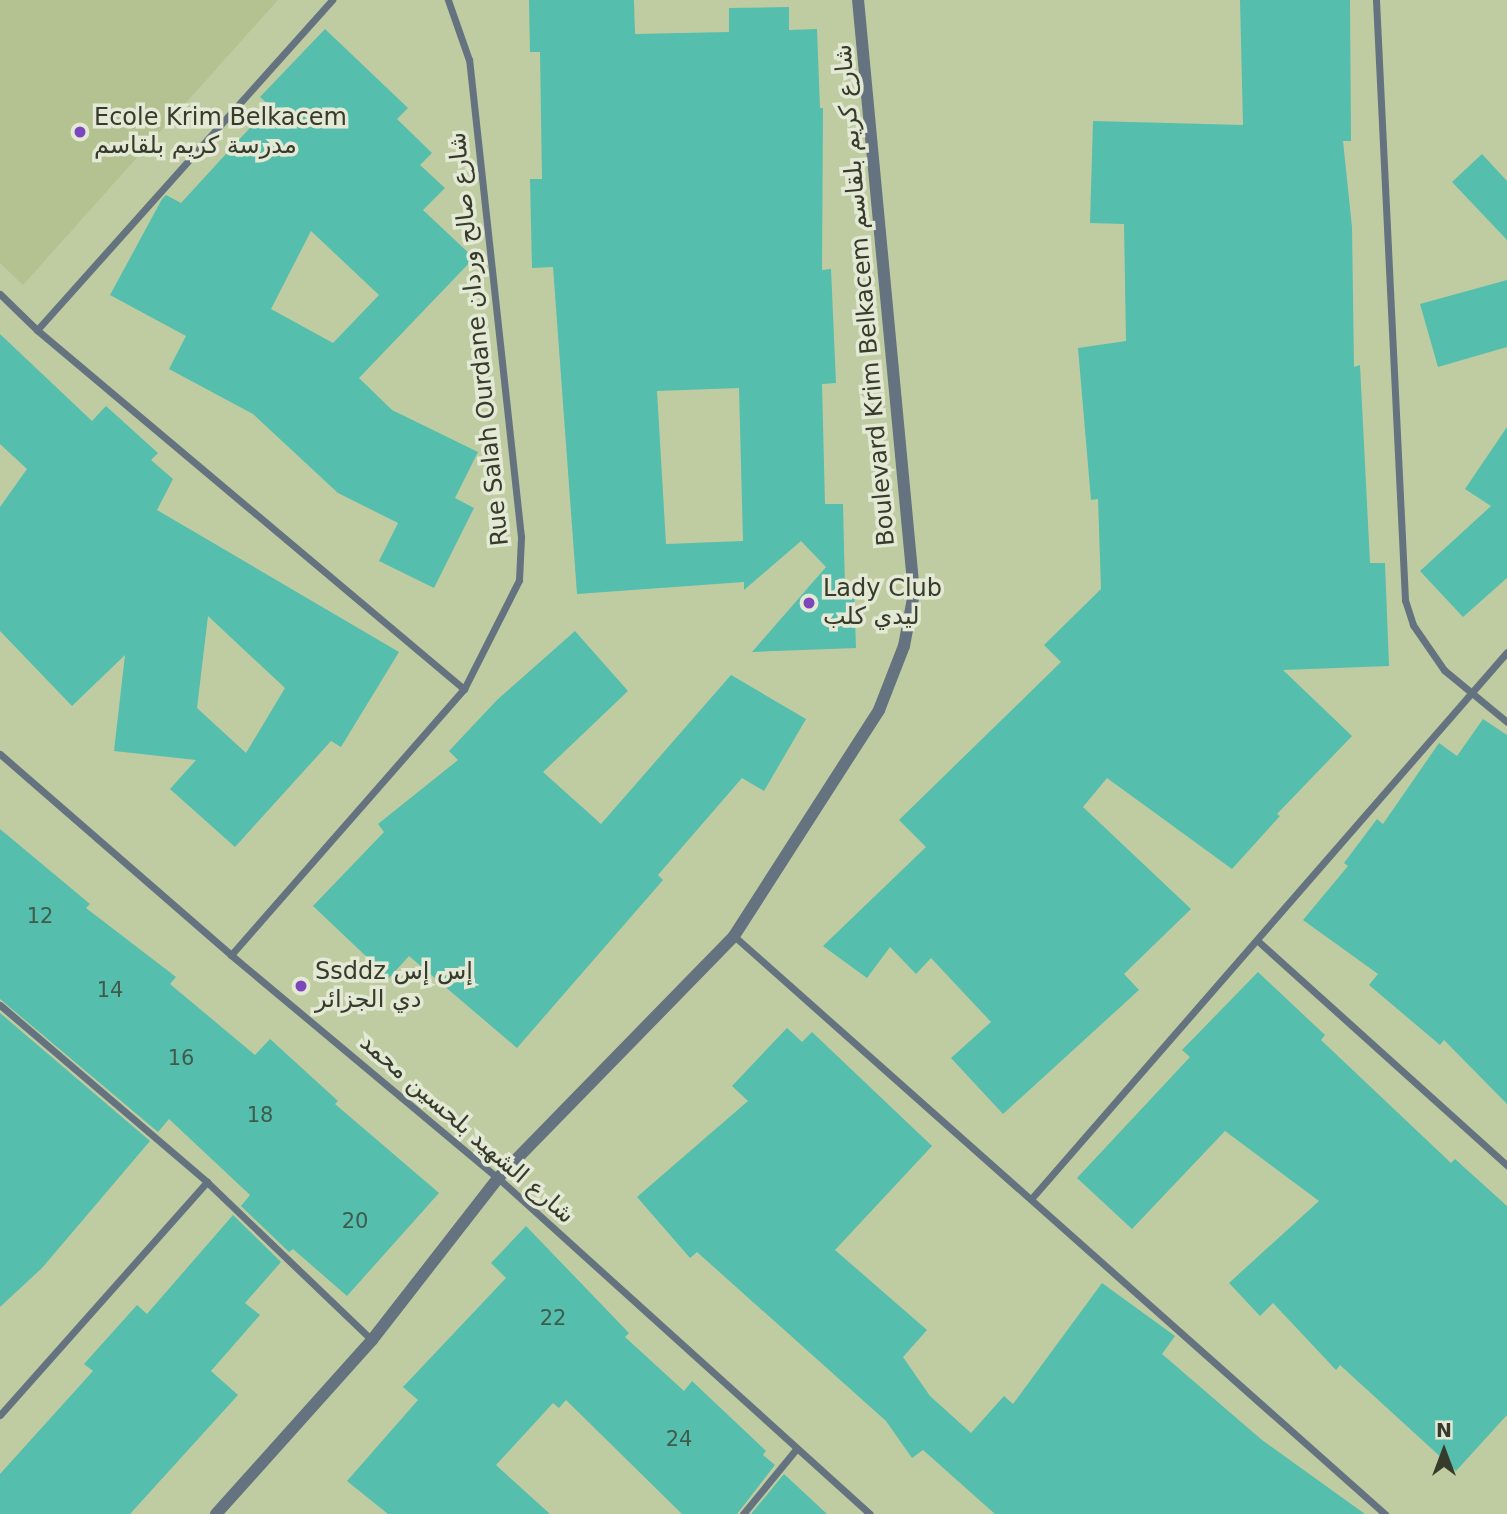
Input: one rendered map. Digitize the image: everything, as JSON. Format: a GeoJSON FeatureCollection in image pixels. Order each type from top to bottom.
{"type":"FeatureCollection","features":[{"type":"Feature","properties":{"kind":"street"},"geometry":{"type":"LineString","coordinates":[[37,330],[332,0]]}},
{"type":"Feature","properties":{"kind":"street","name":"Rue Salah Ourdane شارع صالح وردان"},"geometry":{"type":"LineString","coordinates":[[231,955],[464,689],[516,592],[522,558],[469,60],[448,0]]}},
{"type":"Feature","properties":{"kind":"street","name":"Boulevard Krim Belkacem شارع كريم بلقاسم"},"geometry":{"type":"LineString","coordinates":[[216,1514],[372,1340],[498,1178],[734,936],[879,710],[904,646],[914,593],[858,0]]}},
{"type":"Feature","properties":{"kind":"street"},"geometry":{"type":"LineString","coordinates":[[1376,0],[1402,575],[1409,612],[1426,648],[1444,670],[1507,722]]}},
{"type":"Feature","properties":{"kind":"street"},"geometry":{"type":"LineString","coordinates":[[0,294],[37,330],[464,689]]}},
{"type":"Feature","properties":{"kind":"street"},"geometry":{"type":"LineString","coordinates":[[1031,1199],[1259,942],[1507,652]]}},
{"type":"Feature","properties":{"kind":"street","name":"شارع الشهيد بلحسين محمد"},"geometry":{"type":"LineString","coordinates":[[0,754],[231,955],[498,1178],[870,1514]]}},
{"type":"Feature","properties":{"kind":"street"},"geometry":{"type":"LineString","coordinates":[[734,936],[1385,1514]]}},
{"type":"Feature","properties":{"kind":"street"},"geometry":{"type":"LineString","coordinates":[[1259,942],[1507,1165]]}},
{"type":"Feature","properties":{"kind":"street"},"geometry":{"type":"LineString","coordinates":[[0,1005],[207,1182],[372,1340]]}},
{"type":"Feature","properties":{"kind":"street"},"geometry":{"type":"LineString","coordinates":[[0,1415],[207,1182]]}},
{"type":"Feature","properties":{"kind":"street"},"geometry":{"type":"LineString","coordinates":[[743,1514],[797,1448]]}},
{"type":"Feature","properties":{"kind":"shaded area","name":"Ecole Krim Belkacem مدرسة كريم بلقاسم"},"geometry":{"type":"Polygon","coordinates":[[[0,0],[278,0],[23,285],[0,263],[0,0]]]}},
{"type":"Feature","properties":{"kind":"building"},"geometry":{"type":"Polygon","coordinates":[[[529,0],[634,0],[635,34],[729,32],[729,8],[789,7],[789,30],[817,29],[820,108],[823,108],[822,270],[831,269],[836,383],[822,384],[825,504],[843,504],[845,589],[854,588],[856,648],[752,652],[826,567],[801,541],[744,590],[744,582],[577,594],[553,267],[532,268],[530,179],[542,179],[540,52],[530,52],[529,0]],[[739,388],[657,391],[666,544],[743,541],[739,388]]]}},
{"type":"Feature","properties":{"kind":"building"},"geometry":{"type":"Polygon","coordinates":[[[1240,0],[1350,0],[1351,141],[1343,141],[1352,227],[1354,367],[1360,365],[1370,563],[1385,563],[1389,666],[1283,670],[1352,736],[1277,814],[1280,816],[1232,869],[1107,778],[1083,807],[1191,909],[1124,974],[1139,990],[1003,1114],[951,1058],[991,1022],[931,958],[916,974],[890,947],[867,978],[823,946],[926,847],[899,820],[1061,662],[1044,645],[1101,589],[1098,499],[1091,500],[1078,348],[1126,341],[1124,224],[1090,223],[1093,121],[1243,125],[1240,0]]]}},
{"type":"Feature","properties":{"kind":"building"},"geometry":{"type":"Polygon","coordinates":[[[325,29],[408,108],[397,119],[432,153],[420,165],[445,188],[423,210],[474,258],[359,378],[392,410],[478,452],[455,498],[474,508],[434,588],[379,561],[398,523],[338,493],[253,414],[169,369],[186,336],[110,295],[162,199],[166,195],[181,203],[270,106],[260,97],[325,29]],[[311,231],[271,309],[333,343],[379,295],[311,231]]]}},
{"type":"Feature","properties":{"kind":"building"},"geometry":{"type":"Polygon","coordinates":[[[1482,154],[1507,181],[1507,240],[1452,182],[1482,154]]]}},
{"type":"Feature","properties":{"kind":"building"},"geometry":{"type":"Polygon","coordinates":[[[1507,280],[1507,347],[1438,367],[1420,304],[1507,280]]]}},
{"type":"Feature","properties":{"kind":"building"},"geometry":{"type":"Polygon","coordinates":[[[0,334],[92,421],[106,406],[158,453],[151,460],[173,479],[157,510],[399,652],[341,747],[331,741],[235,847],[170,789],[196,760],[114,751],[125,655],[72,706],[0,631],[0,507],[27,469],[0,444],[0,334]],[[208,616],[197,708],[246,753],[285,688],[208,616]]]}},
{"type":"Feature","properties":{"kind":"building"},"geometry":{"type":"Polygon","coordinates":[[[1507,427],[1507,578],[1463,617],[1420,571],[1491,506],[1465,489],[1507,427]]]}},
{"type":"Feature","properties":{"kind":"building"},"geometry":{"type":"Polygon","coordinates":[[[575,631],[628,691],[543,772],[601,824],[731,675],[806,719],[764,791],[742,778],[658,875],[663,880],[517,1048],[409,956],[389,978],[313,906],[384,832],[378,824],[458,760],[449,751],[497,700],[575,631]]]}},
{"type":"Feature","properties":{"kind":"building"},"geometry":{"type":"Polygon","coordinates":[[[1483,719],[1507,735],[1507,1104],[1444,1040],[1440,1045],[1369,985],[1378,974],[1303,920],[1348,866],[1344,863],[1377,819],[1383,824],[1439,743],[1457,756],[1483,719]]]}},
{"type":"Feature","properties":{"kind":"building"},"geometry":{"type":"Polygon","coordinates":[[[0,829],[90,904],[86,908],[176,977],[170,984],[255,1055],[270,1039],[338,1101],[335,1104],[439,1193],[347,1296],[293,1249],[289,1252],[241,1206],[250,1195],[169,1119],[158,1132],[0,999],[0,829]]]}},
{"type":"Feature","properties":{"kind":"building"},"geometry":{"type":"Polygon","coordinates":[[[1258,972],[1325,1035],[1321,1040],[1451,1163],[1455,1159],[1507,1206],[1507,1415],[1456,1471],[1340,1365],[1336,1370],[1273,1303],[1260,1316],[1229,1283],[1319,1201],[1225,1131],[1132,1229],[1077,1178],[1190,1057],[1182,1050],[1258,972]]]}},
{"type":"Feature","properties":{"kind":"building"},"geometry":{"type":"Polygon","coordinates":[[[0,1013],[150,1141],[42,1268],[0,1307],[0,1013]]]}},
{"type":"Feature","properties":{"kind":"building"},"geometry":{"type":"Polygon","coordinates":[[[787,1028],[802,1042],[812,1032],[932,1146],[835,1250],[927,1330],[903,1357],[930,1396],[971,1433],[1004,1396],[1013,1404],[1102,1283],[1175,1336],[1162,1354],[1262,1440],[1365,1514],[995,1514],[923,1450],[912,1458],[886,1421],[697,1252],[690,1258],[637,1197],[748,1101],[732,1086],[787,1028]]]}},
{"type":"Feature","properties":{"kind":"building"},"geometry":{"type":"Polygon","coordinates":[[[233,1215],[281,1262],[245,1303],[260,1315],[211,1371],[238,1395],[130,1514],[0,1514],[0,1474],[93,1371],[84,1364],[137,1305],[147,1314],[233,1215]]]}},
{"type":"Feature","properties":{"kind":"building"},"geometry":{"type":"Polygon","coordinates":[[[526,1226],[629,1333],[625,1337],[684,1391],[692,1381],[766,1451],[763,1455],[775,1465],[737,1514],[682,1514],[566,1400],[559,1408],[553,1403],[496,1465],[550,1514],[388,1514],[347,1481],[418,1400],[403,1387],[506,1278],[491,1263],[526,1226]]]}},
{"type":"Feature","properties":{"kind":"building"},"geometry":{"type":"Polygon","coordinates":[[[784,1474],[827,1514],[751,1514],[784,1474]]]}},
{"type":"Feature","properties":{"kind":"place","name":"Ecole Krim Belkacem مدرسة كريم بلقاسم"},"geometry":{"type":"Point","coordinates":[80,132]}},
{"type":"Feature","properties":{"kind":"place","name":"Lady Club ليدي كلب"},"geometry":{"type":"Point","coordinates":[809,603]}},
{"type":"Feature","properties":{"kind":"place","name":"Ssddz إس إس دي الجزائر"},"geometry":{"type":"Point","coordinates":[301,986]}}]}
